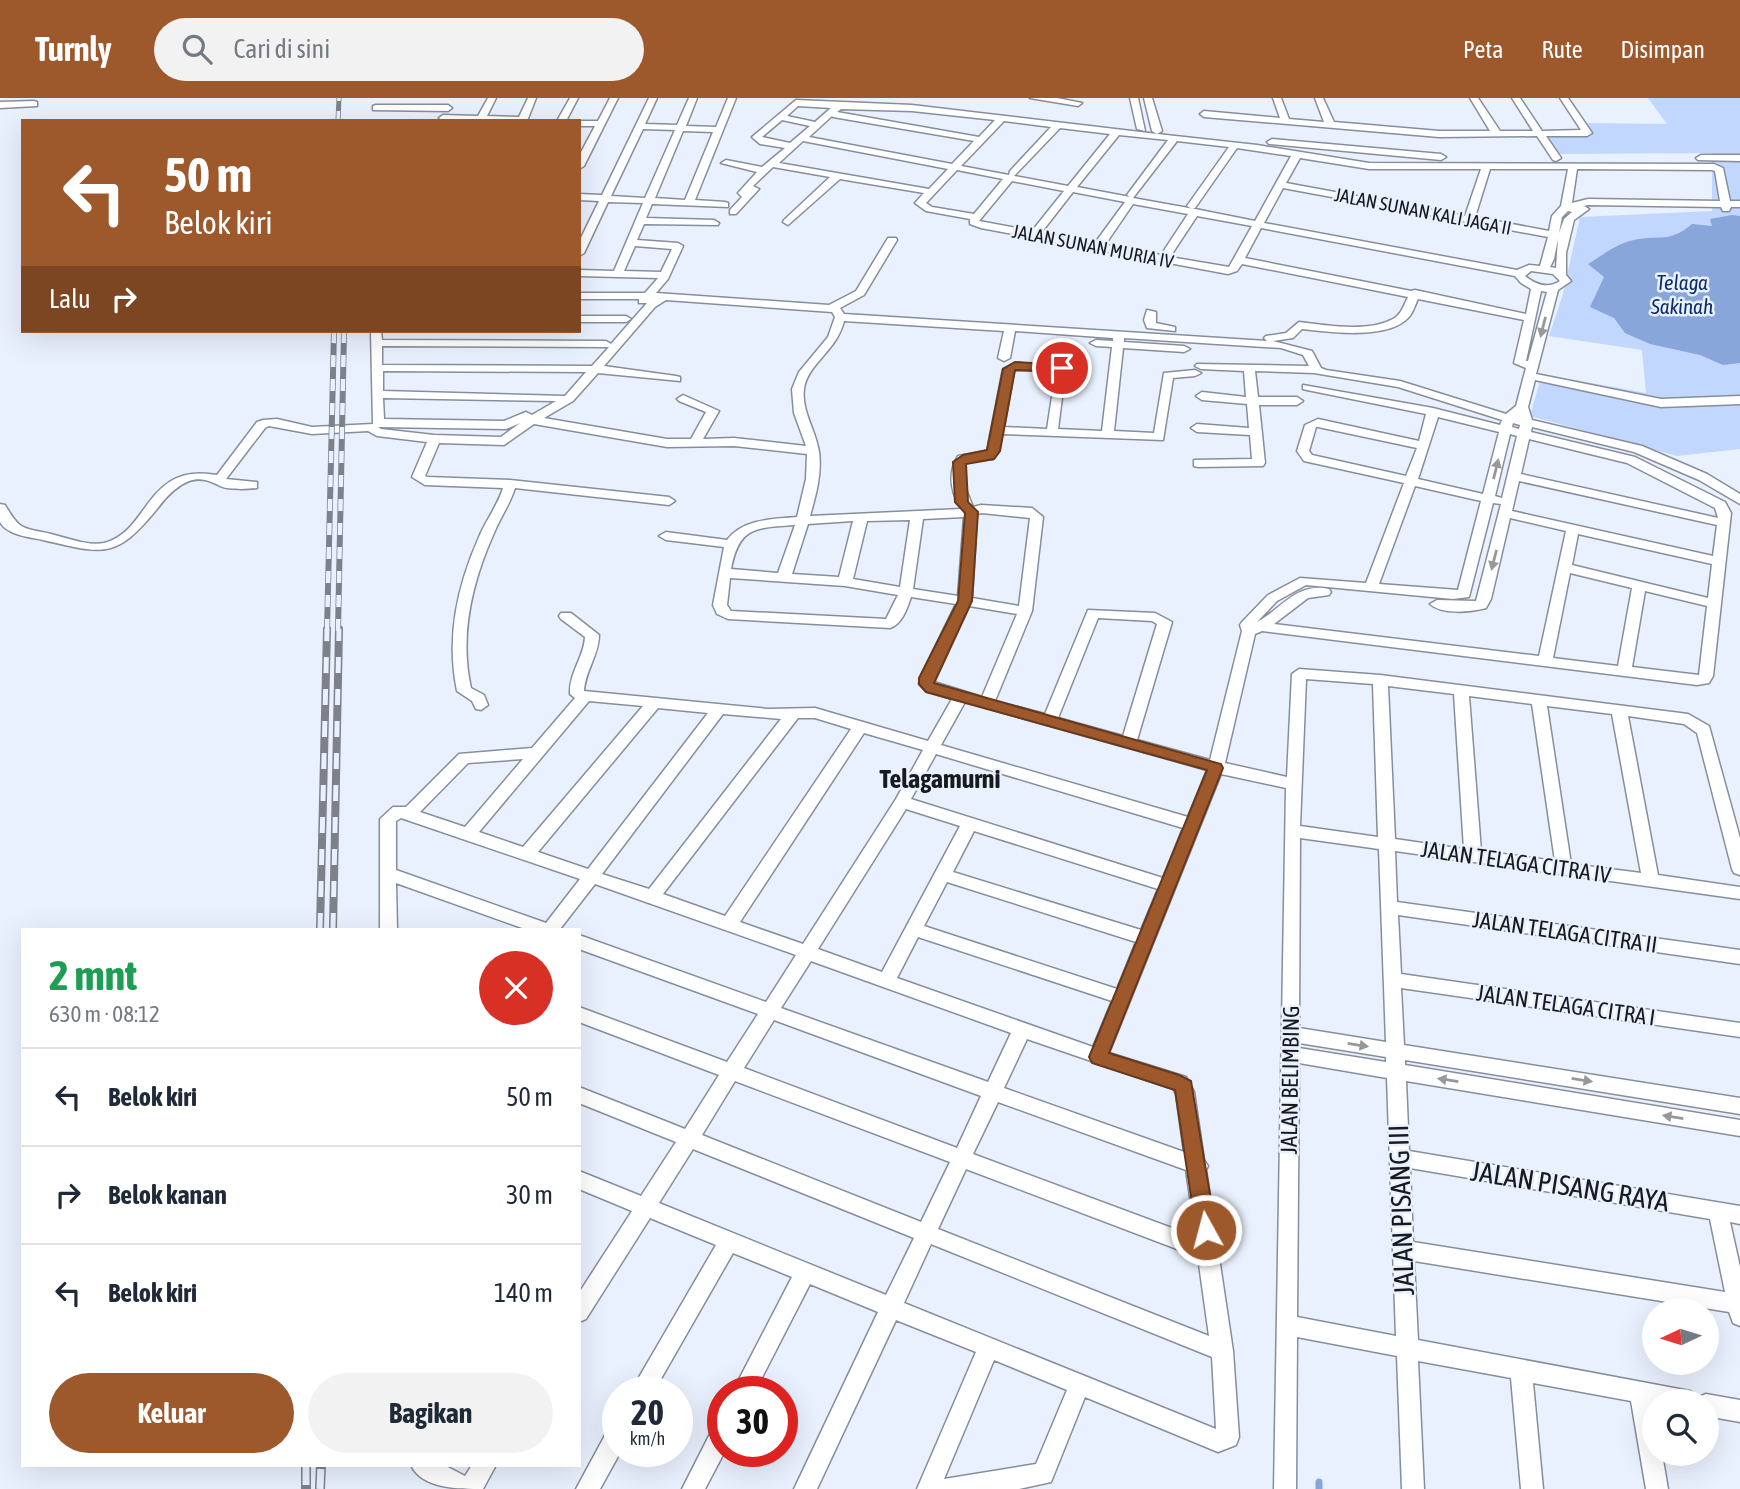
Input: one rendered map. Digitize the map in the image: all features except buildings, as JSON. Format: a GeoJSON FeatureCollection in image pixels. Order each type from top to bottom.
{"type":"FeatureCollection","features":[{"type":"Feature","properties":{"kind":"street"},"geometry":{"type":"LineString","coordinates":[[444,116],[453,98]]}},
{"type":"Feature","properties":{"kind":"street"},"geometry":{"type":"LineString","coordinates":[[376,108],[481,119],[492,98]]}},
{"type":"Feature","properties":{"kind":"street"},"geometry":{"type":"LineString","coordinates":[[522,119],[533,98]]}},
{"type":"Feature","properties":{"kind":"street"},"geometry":{"type":"LineString","coordinates":[[562,119],[574,98]]}},
{"type":"Feature","properties":{"kind":"street"},"geometry":{"type":"LineString","coordinates":[[581,162],[614,98]]}},
{"type":"Feature","properties":{"kind":"street"},"geometry":{"type":"LineString","coordinates":[[581,249],[653,98]]}},
{"type":"Feature","properties":{"kind":"street"},"geometry":{"type":"LineString","coordinates":[[618,273],[693,98]]}},
{"type":"Feature","properties":{"kind":"street"},"geometry":{"type":"LineString","coordinates":[[689,203],[732,98]]}},
{"type":"Feature","properties":{"kind":"street"},"geometry":{"type":"LineString","coordinates":[[827,98],[1235,145],[1378,167],[1573,165],[1717,168],[1720,170],[1725,207]]}},
{"type":"Feature","properties":{"kind":"street"},"geometry":{"type":"LineString","coordinates":[[1034,98],[1078,100],[1082,122]]}},
{"type":"Feature","properties":{"kind":"street"},"geometry":{"type":"LineString","coordinates":[[1134,98],[1142,129]]}},
{"type":"Feature","properties":{"kind":"street"},"geometry":{"type":"LineString","coordinates":[[1148,98],[1157,131]]}},
{"type":"Feature","properties":{"kind":"street"},"geometry":{"type":"LineString","coordinates":[[1277,98],[1285,119]]}},
{"type":"Feature","properties":{"kind":"street"},"geometry":{"type":"LineString","coordinates":[[1319,98],[1330,124]]}},
{"type":"Feature","properties":{"kind":"street"},"geometry":{"type":"LineString","coordinates":[[1475,98],[1497,134]]}},
{"type":"Feature","properties":{"kind":"street"},"geometry":{"type":"LineString","coordinates":[[1516,98],[1556,158]]}},
{"type":"Feature","properties":{"kind":"street"},"geometry":{"type":"LineString","coordinates":[[1204,112],[1244,111],[1285,119],[1439,134],[1587,133],[1564,98]]}},
{"type":"Feature","properties":{"kind":"street"},"geometry":{"type":"LineString","coordinates":[[791,146],[757,139],[799,102],[876,99],[958,103],[1157,131],[1462,159],[1740,158]]}},
{"type":"Feature","properties":{"kind":"street"},"geometry":{"type":"LineString","coordinates":[[0,105],[18,101],[34,104]]}},
{"type":"Feature","properties":{"kind":"street"},"geometry":{"type":"LineString","coordinates":[[747,196],[743,193],[767,167],[830,113],[837,101]]}},
{"type":"Feature","properties":{"kind":"street"},"geometry":{"type":"LineString","coordinates":[[830,113],[982,139]]}},
{"type":"Feature","properties":{"kind":"street"},"geometry":{"type":"LineString","coordinates":[[780,117],[816,125]]}},
{"type":"Feature","properties":{"kind":"street"},"geometry":{"type":"LineString","coordinates":[[726,163],[784,167],[932,192],[1000,120]]}},
{"type":"Feature","properties":{"kind":"street"},"geometry":{"type":"LineString","coordinates":[[581,123],[601,124]]}},
{"type":"Feature","properties":{"kind":"street"},"geometry":{"type":"LineString","coordinates":[[1353,125],[1363,150]]}},
{"type":"Feature","properties":{"kind":"street"},"geometry":{"type":"LineString","coordinates":[[640,126],[719,130]]}},
{"type":"Feature","properties":{"kind":"street"},"geometry":{"type":"LineString","coordinates":[[976,218],[1057,126]]}},
{"type":"Feature","properties":{"kind":"street"},"geometry":{"type":"LineString","coordinates":[[1034,235],[1116,132]]}},
{"type":"Feature","properties":{"kind":"street"},"geometry":{"type":"LineString","coordinates":[[803,136],[1522,272],[1544,268],[1561,274],[1565,278],[1564,285],[1553,288],[1537,287],[1524,281],[1522,272]]}},
{"type":"Feature","properties":{"kind":"street"},"geometry":{"type":"LineString","coordinates":[[1098,247],[1174,139]]}},
{"type":"Feature","properties":{"kind":"street"},"geometry":{"type":"LineString","coordinates":[[1164,259],[1235,145]]}},
{"type":"Feature","properties":{"kind":"street"},"geometry":{"type":"LineString","coordinates":[[1217,270],[1224,265],[1281,185],[1291,155]]}},
{"type":"Feature","properties":{"kind":"street"},"geometry":{"type":"LineString","coordinates":[[1217,270],[1231,270],[1239,260],[1255,221],[1291,155]]}},
{"type":"Feature","properties":{"kind":"street"},"geometry":{"type":"LineString","coordinates":[[1469,220],[1487,165]]}},
{"type":"Feature","properties":{"kind":"street"},"geometry":{"type":"LineString","coordinates":[[1544,268],[1572,209],[1573,165]]}},
{"type":"Feature","properties":{"kind":"street"},"geometry":{"type":"LineString","coordinates":[[581,197],[729,208],[784,167]]}},
{"type":"Feature","properties":{"kind":"street"},"geometry":{"type":"LineString","coordinates":[[788,222],[837,176]]}},
{"type":"Feature","properties":{"kind":"street","name":"JALAN SUNAN KALI JAGA II"},"geometry":{"type":"LineString","coordinates":[[1281,185],[1560,236]]}},
{"type":"Feature","properties":{"kind":"street","name":"JALAN SUNAN MURIA IV"},"geometry":{"type":"LineString","coordinates":[[932,192],[921,205],[976,218],[974,222],[981,225],[1217,270]]}},
{"type":"Feature","properties":{"kind":"street"},"geometry":{"type":"LineString","coordinates":[[1725,207],[1740,204]]}},
{"type":"Feature","properties":{"kind":"street"},"geometry":{"type":"LineString","coordinates":[[1572,209],[1740,209]]}},
{"type":"Feature","properties":{"kind":"street"},"geometry":{"type":"LineString","coordinates":[[639,221],[714,223]]}},
{"type":"Feature","properties":{"kind":"street"},"geometry":{"type":"LineString","coordinates":[[1560,236],[1561,274]]}},
{"type":"Feature","properties":{"kind":"street"},"geometry":{"type":"LineString","coordinates":[[784,576],[802,521],[813,468],[813,452],[800,414],[798,389],[804,371],[834,338],[836,313],[860,293],[892,240]]}},
{"type":"Feature","properties":{"kind":"street"},"geometry":{"type":"LineString","coordinates":[[606,344],[489,343],[376,337],[378,423],[506,425],[561,398],[665,275],[678,244],[631,243]]}},
{"type":"Feature","properties":{"kind":"street"},"geometry":{"type":"LineString","coordinates":[[1239,260],[1530,318]]}},
{"type":"Feature","properties":{"kind":"street"},"geometry":{"type":"LineString","coordinates":[[581,273],[665,275]]}},
{"type":"Feature","properties":{"kind":"street"},"geometry":{"type":"LineString","coordinates":[[1537,287],[1520,363],[1532,371],[1661,403],[1740,400]]}},
{"type":"Feature","properties":{"kind":"street"},"geometry":{"type":"LineString","coordinates":[[1288,595],[1318,591],[1465,607],[1481,605],[1525,428],[1522,407],[1553,288]]}},
{"type":"Feature","properties":{"kind":"street"},"geometry":{"type":"LineString","coordinates":[[1151,312],[1151,326],[1160,328],[1279,338],[1289,336],[1299,326],[1354,331],[1395,323],[1405,315],[1415,293]]}},
{"type":"Feature","properties":{"kind":"street"},"geometry":{"type":"LineString","coordinates":[[581,296],[647,296],[1010,328],[1184,349]]}},
{"type":"Feature","properties":{"kind":"street"},"geometry":{"type":"LineString","coordinates":[[220,480],[262,424],[280,422],[299,430],[371,427],[377,432],[434,439],[504,441],[532,419],[569,399],[652,305],[662,298]]}},
{"type":"Feature","properties":{"kind":"street"},"geometry":{"type":"LineString","coordinates":[[581,319],[626,319]]}},
{"type":"Feature","properties":{"kind":"street"},"geometry":{"type":"LineString","coordinates":[[1004,358],[1010,328]]}},
{"type":"Feature","properties":{"kind":"street"},"geometry":{"type":"LineString","coordinates":[[489,343],[494,333]]}},
{"type":"Feature","properties":{"kind":"street"},"geometry":{"type":"LineString","coordinates":[[1035,339],[1282,345],[1308,353],[1316,370]]}},
{"type":"Feature","properties":{"kind":"street"},"geometry":{"type":"LineString","coordinates":[[1108,435],[1119,340]]}},
{"type":"Feature","properties":{"kind":"street"},"geometry":{"type":"LineString","coordinates":[[1052,432],[1063,369],[1015,366],[1009,369],[993,451],[989,456],[968,458],[959,462],[961,502],[971,512],[965,601],[926,684],[931,688],[1216,768],[1294,783]]}},
{"type":"Feature","properties":{"kind":"street"},"geometry":{"type":"LineString","coordinates":[[376,368],[597,369],[676,379]]}},
{"type":"Feature","properties":{"kind":"street"},"geometry":{"type":"LineString","coordinates":[[1198,463],[1259,463],[1249,368]]}},
{"type":"Feature","properties":{"kind":"street"},"geometry":{"type":"LineString","coordinates":[[996,430],[1159,437],[1168,374],[1249,368],[1316,370],[1333,375],[1400,384],[1507,424]]}},
{"type":"Feature","properties":{"kind":"street"},"geometry":{"type":"LineString","coordinates":[[1307,387],[1648,453],[1703,477],[1740,500]]}},
{"type":"Feature","properties":{"kind":"street"},"geometry":{"type":"LineString","coordinates":[[376,394],[561,398]]}},
{"type":"Feature","properties":{"kind":"street"},"geometry":{"type":"LineString","coordinates":[[1202,396],[1252,401],[1297,401]]}},
{"type":"Feature","properties":{"kind":"street"},"geometry":{"type":"LineString","coordinates":[[683,400],[713,411],[695,442]]}},
{"type":"Feature","properties":{"kind":"street"},"geometry":{"type":"LineString","coordinates":[[1098,1057],[1216,768],[1251,628],[1305,581],[1464,594],[1507,424],[1522,407]]}},
{"type":"Feature","properties":{"kind":"street"},"geometry":{"type":"LineString","coordinates":[[1371,586],[1424,446],[1433,412]]}},
{"type":"Feature","properties":{"kind":"street"},"geometry":{"type":"LineString","coordinates":[[532,419],[667,443],[747,443],[813,452]]}},
{"type":"Feature","properties":{"kind":"street"},"geometry":{"type":"LineString","coordinates":[[1424,446],[1318,423],[1311,425],[1303,451],[1308,458],[1489,499],[1506,508],[1573,528],[1720,562]]}},
{"type":"Feature","properties":{"kind":"street"},"geometry":{"type":"LineString","coordinates":[[1198,428],[1256,432]]}},
{"type":"Feature","properties":{"kind":"street"},"geometry":{"type":"LineString","coordinates":[[1251,628],[1704,680],[1716,604],[1725,513],[1720,505],[1639,464],[1525,428]]}},
{"type":"Feature","properties":{"kind":"street"},"geometry":{"type":"LineString","coordinates":[[434,439],[418,477],[420,480],[510,484],[669,501]]}},
{"type":"Feature","properties":{"kind":"street"},"geometry":{"type":"LineString","coordinates":[[0,508],[8,525],[24,532],[80,546],[110,546],[139,523],[153,503],[178,481],[205,475],[223,482],[253,485]]}},
{"type":"Feature","properties":{"kind":"street"},"geometry":{"type":"LineString","coordinates":[[1514,476],[1724,523]]}},
{"type":"Feature","properties":{"kind":"street"},"geometry":{"type":"LineString","coordinates":[[481,705],[480,698],[464,691],[461,682],[463,597],[510,484]]}},
{"type":"Feature","properties":{"kind":"street"},"geometry":{"type":"LineString","coordinates":[[917,516],[905,589],[896,620],[890,624],[728,615],[722,611],[720,605],[731,544],[741,530],[755,525],[861,517],[917,516],[981,509],[1036,514],[1025,611],[987,703]]}},
{"type":"Feature","properties":{"kind":"street"},"geometry":{"type":"LineString","coordinates":[[845,582],[861,517]]}},
{"type":"Feature","properties":{"kind":"street"},"geometry":{"type":"LineString","coordinates":[[1545,660],[1573,528]]}},
{"type":"Feature","properties":{"kind":"street"},"geometry":{"type":"LineString","coordinates":[[666,536],[731,544]]}},
{"type":"Feature","properties":{"kind":"street"},"geometry":{"type":"LineString","coordinates":[[1564,567],[1716,604]]}},
{"type":"Feature","properties":{"kind":"street"},"geometry":{"type":"LineString","coordinates":[[725,573],[784,576],[905,589],[1025,611]]}},
{"type":"Feature","properties":{"kind":"street"},"geometry":{"type":"LineString","coordinates":[[1625,671],[1639,585]]}},
{"type":"Feature","properties":{"kind":"street"},"geometry":{"type":"LineString","coordinates":[[1050,720],[1093,613],[1155,617],[1164,622],[1129,744]]}},
{"type":"Feature","properties":{"kind":"street"},"geometry":{"type":"LineString","coordinates":[[566,616],[592,635],[590,653],[577,681],[577,694],[719,709],[815,713],[1194,825]]}},
{"type":"Feature","properties":{"kind":"street","name":"JALAN BELIMBING"},"geometry":{"type":"LineString","coordinates":[[1285,1489],[1292,831],[1298,675],[1301,672],[1380,680]]}},
{"type":"Feature","properties":{"kind":"street"},"geometry":{"type":"LineString","coordinates":[[1380,680],[1688,719],[1704,730],[1739,863]]}},
{"type":"Feature","properties":{"kind":"street","name":"JALAN PISANG III"},"geometry":{"type":"LineString","coordinates":[[1380,680],[1413,1489]]}},
{"type":"Feature","properties":{"kind":"street"},"geometry":{"type":"LineString","coordinates":[[1461,690],[1473,856]]}},
{"type":"Feature","properties":{"kind":"street"},"geometry":{"type":"LineString","coordinates":[[468,834],[584,696]]}},
{"type":"Feature","properties":{"kind":"street"},"geometry":{"type":"LineString","coordinates":[[581,1309],[902,802],[961,696]]}},
{"type":"Feature","properties":{"kind":"street"},"geometry":{"type":"LineString","coordinates":[[1539,700],[1564,869]]}},
{"type":"Feature","properties":{"kind":"street"},"geometry":{"type":"LineString","coordinates":[[527,855],[654,703]]}},
{"type":"Feature","properties":{"kind":"street"},"geometry":{"type":"LineString","coordinates":[[552,928],[719,709]]}},
{"type":"Feature","properties":{"kind":"street"},"geometry":{"type":"LineString","coordinates":[[1619,710],[1651,881]]}},
{"type":"Feature","properties":{"kind":"street"},"geometry":{"type":"LineString","coordinates":[[652,897],[793,714]]}},
{"type":"Feature","properties":{"kind":"street"},"geometry":{"type":"LineString","coordinates":[[727,926],[861,725]]}},
{"type":"Feature","properties":{"kind":"street"},"geometry":{"type":"LineString","coordinates":[[409,814],[464,758],[537,753]]}},
{"type":"Feature","properties":{"kind":"street"},"geometry":{"type":"LineString","coordinates":[[902,802],[1169,886]]}},
{"type":"Feature","properties":{"kind":"street"},"geometry":{"type":"LineString","coordinates":[[388,928],[388,819],[396,811],[652,897],[1098,1057],[1179,1083],[1184,1087],[1198,1166],[1222,1350],[1229,1433],[1222,1440],[1079,1386],[581,1181]]}},
{"type":"Feature","properties":{"kind":"street"},"geometry":{"type":"LineString","coordinates":[[886,982],[969,825]]}},
{"type":"Feature","properties":{"kind":"street","name":"JALAN TELAGA CITRA IV"},"geometry":{"type":"LineString","coordinates":[[1292,831],[1740,893]]}},
{"type":"Feature","properties":{"kind":"street"},"geometry":{"type":"LineString","coordinates":[[387,873],[540,928]]}},
{"type":"Feature","properties":{"kind":"street"},"geometry":{"type":"LineString","coordinates":[[943,875],[1147,939]]}},
{"type":"Feature","properties":{"kind":"street","name":"JALAN TELAGA CITRA II"},"geometry":{"type":"LineString","coordinates":[[1390,907],[1740,957]]}},
{"type":"Feature","properties":{"kind":"street"},"geometry":{"type":"LineString","coordinates":[[914,929],[1123,998]]}},
{"type":"Feature","properties":{"kind":"street"},"geometry":{"type":"LineString","coordinates":[[581,943],[1198,1166]]}},
{"type":"Feature","properties":{"kind":"street","name":"JALAN TELAGA CITRA I"},"geometry":{"type":"LineString","coordinates":[[1392,980],[1740,1030]]}},
{"type":"Feature","properties":{"kind":"street"},"geometry":{"type":"LineString","coordinates":[[581,1015],[1208,1251]]}},
{"type":"Feature","properties":{"kind":"street"},"geometry":{"type":"LineString","coordinates":[[805,1489],[1022,1030]]}},
{"type":"Feature","properties":{"kind":"street"},"geometry":{"type":"LineString","coordinates":[[1290,1034],[1740,1106]]}},
{"type":"Feature","properties":{"kind":"street"},"geometry":{"type":"LineString","coordinates":[[1290,1054],[1740,1128]]}},
{"type":"Feature","properties":{"kind":"street"},"geometry":{"type":"LineString","coordinates":[[581,1096],[1222,1350]]}},
{"type":"Feature","properties":{"kind":"street","name":"JALAN PISANG RAYA"},"geometry":{"type":"LineString","coordinates":[[1399,1158],[1740,1215]]}},
{"type":"Feature","properties":{"kind":"street"},"geometry":{"type":"LineString","coordinates":[[1403,1250],[1739,1310],[1718,1211]]}},
{"type":"Feature","properties":{"kind":"street"},"geometry":{"type":"LineString","coordinates":[[651,1376],[729,1241]]}},
{"type":"Feature","properties":{"kind":"street"},"geometry":{"type":"LineString","coordinates":[[752,1376],[805,1272]]}},
{"type":"Feature","properties":{"kind":"street"},"geometry":{"type":"LineString","coordinates":[[1286,1325],[1642,1393]]}},
{"type":"Feature","properties":{"kind":"street"},"geometry":{"type":"LineString","coordinates":[[928,1489],[988,1349]]}},
{"type":"Feature","properties":{"kind":"street"},"geometry":{"type":"LineString","coordinates":[[1521,1370],[1532,1489]]}},
{"type":"Feature","properties":{"kind":"street"},"geometry":{"type":"LineString","coordinates":[[947,1489],[1043,1474],[1079,1386]]}},
{"type":"Feature","properties":{"kind":"street"},"geometry":{"type":"LineString","coordinates":[[1719,1407],[1740,1411]]}},
{"type":"Feature","properties":{"kind":"street"},"geometry":{"type":"LineString","coordinates":[[587,1489],[602,1462]]}},
{"type":"Feature","properties":{"kind":"street"},"geometry":{"type":"LineString","coordinates":[[693,1489],[707,1462]]}},
{"type":"Feature","properties":{"kind":"street"},"geometry":{"type":"LineString","coordinates":[[1653,1466],[1657,1489]]}},
{"type":"Feature","properties":{"kind":"street"},"geometry":{"type":"LineString","coordinates":[[426,1467],[468,1489],[484,1467]]}},
{"type":"Feature","properties":{"kind":"shaded area"},"geometry":{"type":"Polygon","coordinates":[[[1648,98],[1740,98],[1740,449],[1677,456],[1530,416],[1542,374],[1646,393],[1642,350],[1549,336],[1563,294],[1580,217],[1712,211],[1712,153],[1556,154],[1544,134],[1592,134],[1584,123],[1667,124],[1648,98]]]}},
{"type":"Feature","properties":{"kind":"water","name":"Telaga Sakinah"},"geometry":{"type":"Polygon","coordinates":[[[1740,216],[1740,363],[1723,365],[1700,355],[1650,344],[1625,333],[1614,318],[1590,307],[1604,277],[1588,264],[1622,244],[1643,238],[1677,234],[1692,224],[1712,226],[1710,219],[1740,216]]]}},
{"type":"Feature","properties":{"kind":"waterway"},"geometry":{"type":"LineString","coordinates":[[1319,1482],[1319,1489]]}},
{"type":"Feature","properties":{"kind":"railway"},"geometry":{"type":"LineString","coordinates":[[338,119],[339,98]]}},
{"type":"Feature","properties":{"kind":"railway"},"geometry":{"type":"LineString","coordinates":[[327,631],[334,333]]}},
{"type":"Feature","properties":{"kind":"railway"},"geometry":{"type":"LineString","coordinates":[[338,631],[344,333]]}},
{"type":"Feature","properties":{"kind":"railway"},"geometry":{"type":"LineString","coordinates":[[320,928],[327,629]]}},
{"type":"Feature","properties":{"kind":"railway"},"geometry":{"type":"LineString","coordinates":[[333,928],[339,629]]}},
{"type":"Feature","properties":{"kind":"railway"},"geometry":{"type":"LineString","coordinates":[[306,1467],[306,1489]]}},
{"type":"Feature","properties":{"kind":"railway"},"geometry":{"type":"LineString","coordinates":[[320,1489],[321,1467]]}},
{"type":"Feature","properties":{"kind":"district","name":"Telagamurni"},"geometry":{"type":"Point","coordinates":[940,779]}},
{"type":"Feature","properties":{"kind":"route"},"geometry":{"type":"LineString","coordinates":[[1062,368],[1015,366],[1009,369],[993,451],[989,456],[968,458],[959,462],[961,502],[971,512],[965,601],[926,684],[931,688],[1216,768],[1098,1057],[1179,1083],[1184,1087],[1206,1230]]}}]}
